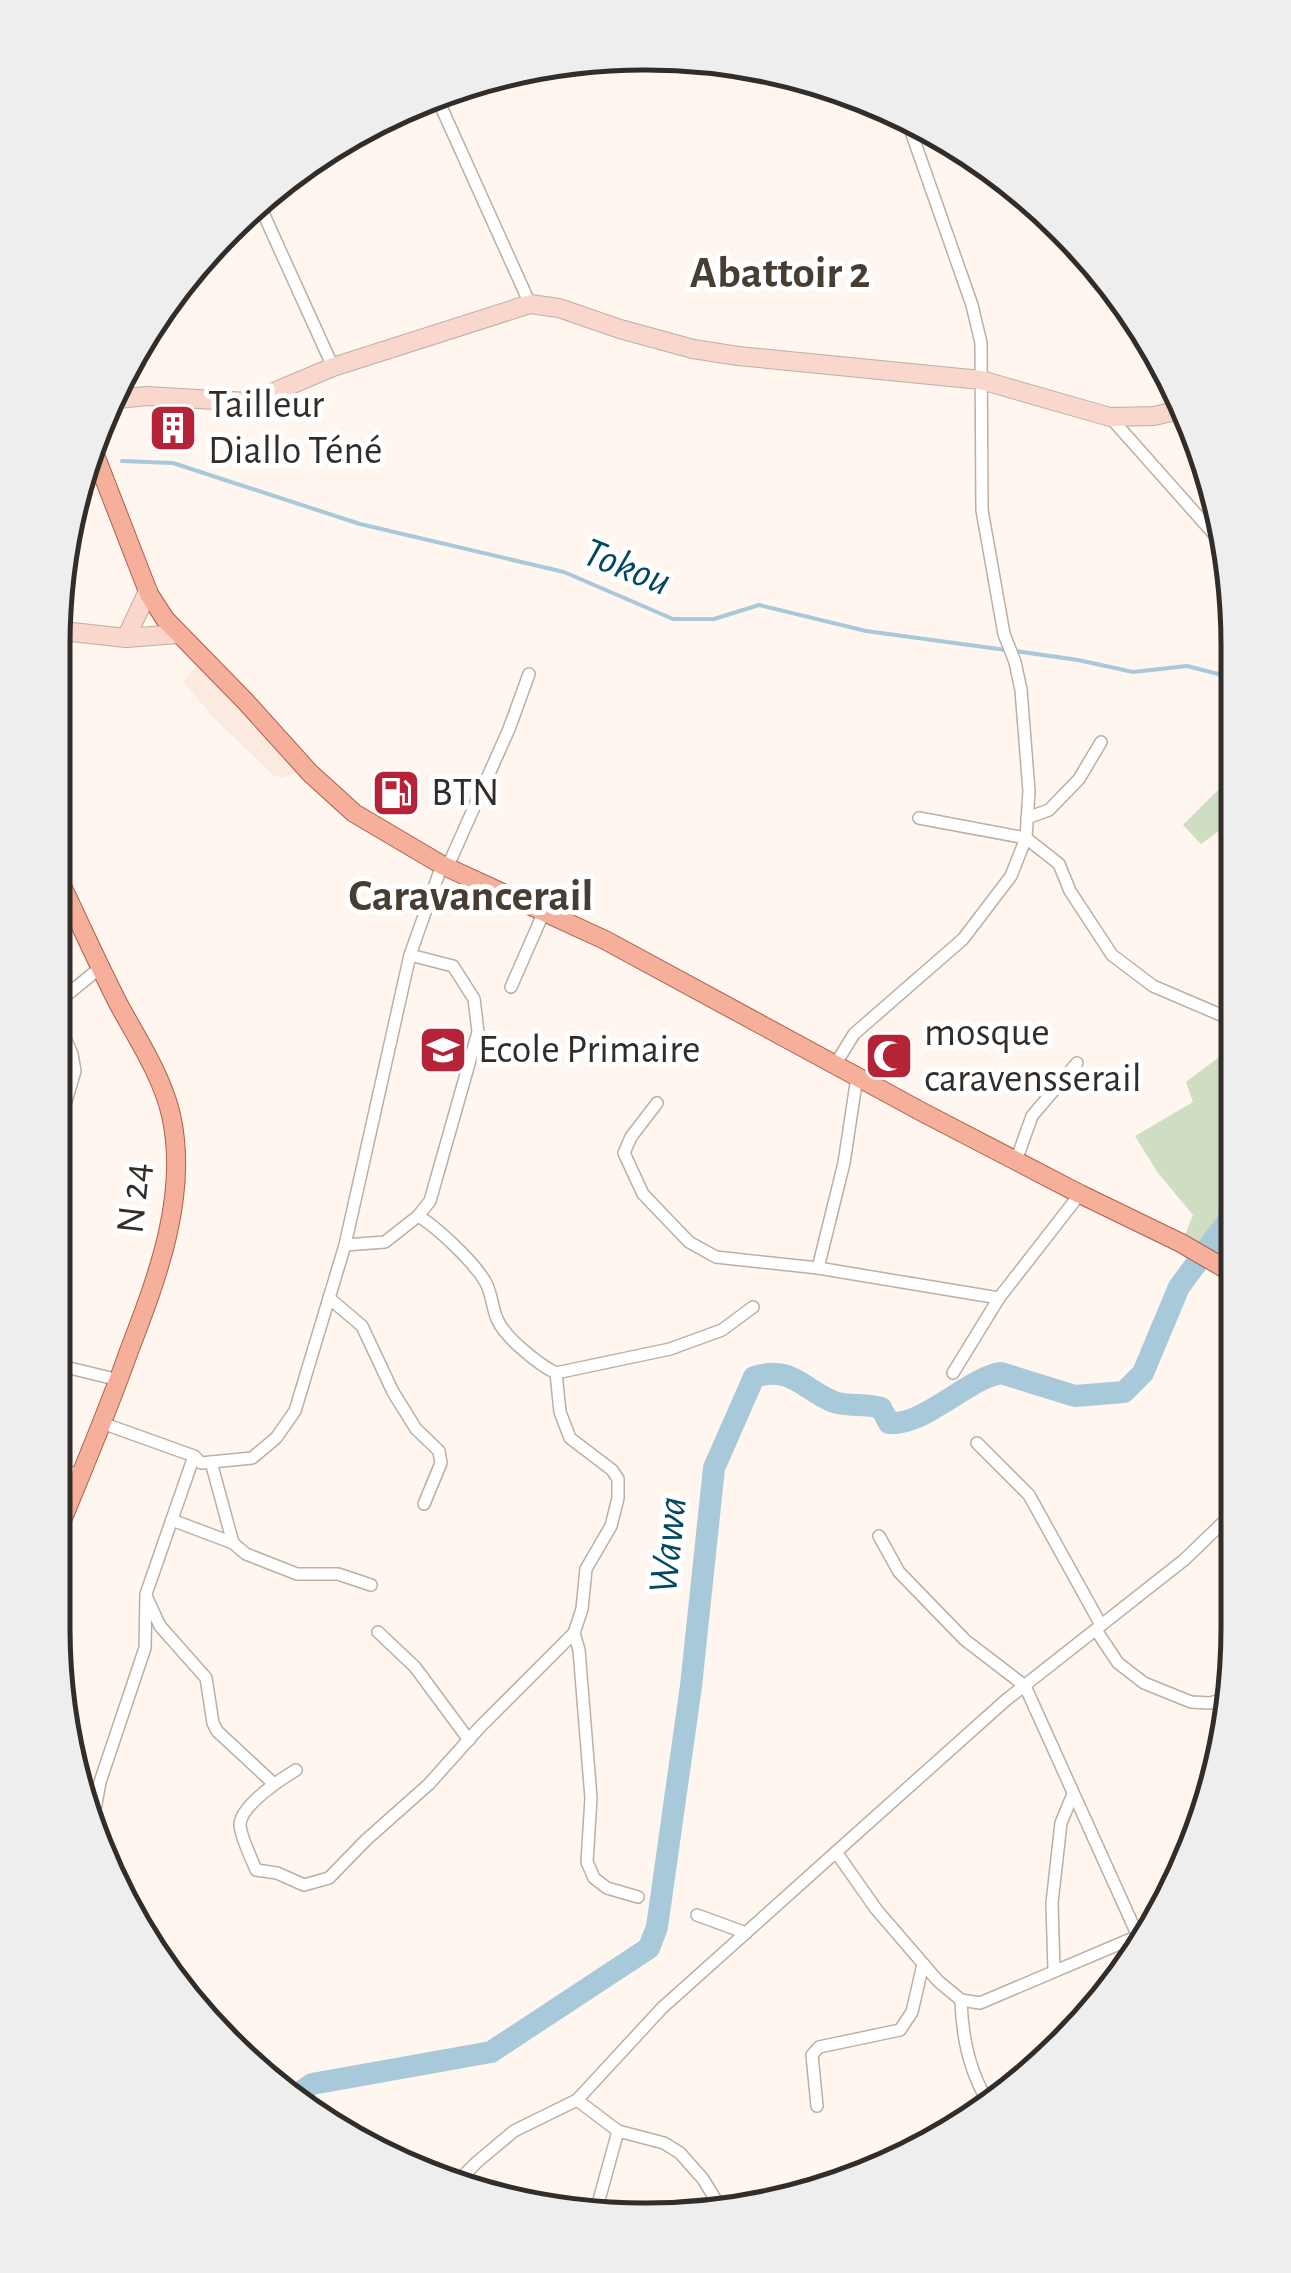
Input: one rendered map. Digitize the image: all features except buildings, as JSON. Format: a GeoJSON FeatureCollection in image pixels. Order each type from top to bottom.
{"type":"FeatureCollection","features":[{"type":"Feature","properties":{"kind":"main road"},"geometry":{"type":"LineString","coordinates":[[99,466],[148,591],[165,618],[310,774],[354,813],[445,866],[604,940],[1221,1267]]}},
{"type":"Feature","properties":{"kind":"main road","name":"N 24"},"geometry":{"type":"LineString","coordinates":[[70,902],[156,1074],[171,1114],[176,1160],[172,1211],[162,1260],[70,1500]]}},
{"type":"Feature","properties":{"kind":"street"},"geometry":{"type":"LineString","coordinates":[[442,108],[530,304]]}},
{"type":"Feature","properties":{"kind":"street"},"geometry":{"type":"LineString","coordinates":[[835,1065],[854,1034],[963,939],[1012,876],[1026,838],[1028,818],[1021,690],[1004,634],[982,510],[981,343],[972,305],[914,136]]}},
{"type":"Feature","properties":{"kind":"street"},"geometry":{"type":"LineString","coordinates":[[264,215],[333,367]]}},
{"type":"Feature","properties":{"kind":"street"},"geometry":{"type":"LineString","coordinates":[[126,398],[250,402],[333,367],[530,304],[559,308],[693,349],[982,380],[1110,417],[1171,412]]}},
{"type":"Feature","properties":{"kind":"street"},"geometry":{"type":"LineString","coordinates":[[1110,417],[1209,528]]}},
{"type":"Feature","properties":{"kind":"street"},"geometry":{"type":"LineString","coordinates":[[126,638],[148,591]]}},
{"type":"Feature","properties":{"kind":"street"},"geometry":{"type":"LineString","coordinates":[[70,632],[126,638],[178,634]]}},
{"type":"Feature","properties":{"kind":"street"},"geometry":{"type":"LineString","coordinates":[[102,1423],[194,1456],[201,1463],[252,1458],[276,1438],[295,1410],[345,1245],[410,955],[529,674]]}},
{"type":"Feature","properties":{"kind":"street"},"geometry":{"type":"LineString","coordinates":[[1028,818],[1049,810],[1059,800],[1079,779],[1101,742]]}},
{"type":"Feature","properties":{"kind":"street"},"geometry":{"type":"LineString","coordinates":[[919,818],[1026,838],[1058,864],[1070,891],[1112,956],[1152,986],[1221,1015]]}},
{"type":"Feature","properties":{"kind":"street"},"geometry":{"type":"LineString","coordinates":[[511,988],[543,914]]}},
{"type":"Feature","properties":{"kind":"street"},"geometry":{"type":"LineString","coordinates":[[345,1245],[385,1242],[418,1216],[430,1201],[478,1032],[474,999],[453,966],[410,955]]}},
{"type":"Feature","properties":{"kind":"street"},"geometry":{"type":"LineString","coordinates":[[70,991],[101,967]]}},
{"type":"Feature","properties":{"kind":"street"},"geometry":{"type":"LineString","coordinates":[[70,1049],[75,1071],[70,1088]]}},
{"type":"Feature","properties":{"kind":"street"},"geometry":{"type":"LineString","coordinates":[[1016,1161],[1032,1116],[1077,1063]]}},
{"type":"Feature","properties":{"kind":"street"},"geometry":{"type":"LineString","coordinates":[[818,1268],[844,1162],[857,1077]]}},
{"type":"Feature","properties":{"kind":"street"},"geometry":{"type":"LineString","coordinates":[[658,1104],[624,1152],[643,1194],[689,1242],[716,1257],[818,1268],[999,1298]]}},
{"type":"Feature","properties":{"kind":"street"},"geometry":{"type":"LineString","coordinates":[[953,1373],[999,1298],[1080,1194]]}},
{"type":"Feature","properties":{"kind":"street"},"geometry":{"type":"LineString","coordinates":[[418,1216],[430,1223],[487,1284],[504,1331],[556,1373],[670,1349],[722,1330],[753,1307]]}},
{"type":"Feature","properties":{"kind":"street"},"geometry":{"type":"LineString","coordinates":[[329,1298],[362,1326],[393,1392],[416,1429],[439,1451],[441,1463],[424,1504]]}},
{"type":"Feature","properties":{"kind":"street"},"geometry":{"type":"LineString","coordinates":[[70,1368],[119,1380]]}},
{"type":"Feature","properties":{"kind":"street"},"geometry":{"type":"LineString","coordinates":[[296,1770],[274,1784],[243,1814],[240,1826],[256,1870],[304,1884],[329,1878],[429,1784],[574,1633],[582,1609],[586,1570],[611,1526],[618,1479],[570,1438],[560,1412],[556,1373]]}},
{"type":"Feature","properties":{"kind":"street"},"geometry":{"type":"LineString","coordinates":[[977,1443],[1029,1495],[1118,1663],[1144,1684],[1191,1702],[1216,1702]]}},
{"type":"Feature","properties":{"kind":"street"},"geometry":{"type":"LineString","coordinates":[[95,1792],[145,1648],[146,1594],[194,1456]]}},
{"type":"Feature","properties":{"kind":"street"},"geometry":{"type":"LineString","coordinates":[[211,1462],[233,1543]]}},
{"type":"Feature","properties":{"kind":"street"},"geometry":{"type":"LineString","coordinates":[[70,1472],[81,1475]]}},
{"type":"Feature","properties":{"kind":"street"},"geometry":{"type":"LineString","coordinates":[[172,1520],[233,1543],[246,1554],[297,1574],[338,1574],[371,1585]]}},
{"type":"Feature","properties":{"kind":"street"},"geometry":{"type":"LineString","coordinates":[[466,2173],[514,2131],[577,2100],[662,2008],[836,1852],[1024,1686],[1184,1560],[1221,1524]]}},
{"type":"Feature","properties":{"kind":"street"},"geometry":{"type":"LineString","coordinates":[[879,1536],[899,1572],[965,1640],[1024,1686],[1135,1929]]}},
{"type":"Feature","properties":{"kind":"street"},"geometry":{"type":"LineString","coordinates":[[146,1594],[160,1626],[206,1678],[212,1723],[217,1731],[274,1784]]}},
{"type":"Feature","properties":{"kind":"street"},"geometry":{"type":"LineString","coordinates":[[378,1632],[415,1667],[469,1740]]}},
{"type":"Feature","properties":{"kind":"street"},"geometry":{"type":"LineString","coordinates":[[574,1633],[580,1650],[591,1798],[587,1862],[594,1878],[607,1888],[638,1898]]}},
{"type":"Feature","properties":{"kind":"street"},"geometry":{"type":"LineString","coordinates":[[97,1800],[100,1782]]}},
{"type":"Feature","properties":{"kind":"street"},"geometry":{"type":"LineString","coordinates":[[1054,1971],[1052,1904],[1061,1823],[1074,1794]]}},
{"type":"Feature","properties":{"kind":"street"},"geometry":{"type":"LineString","coordinates":[[836,1852],[876,1909],[938,1981],[961,2000],[980,2002],[1125,1945]]}},
{"type":"Feature","properties":{"kind":"street"},"geometry":{"type":"LineString","coordinates":[[696,1915],[746,1933]]}},
{"type":"Feature","properties":{"kind":"street"},"geometry":{"type":"LineString","coordinates":[[817,2106],[812,2056],[819,2047],[900,2030],[912,2012],[924,1964]]}},
{"type":"Feature","properties":{"kind":"street"},"geometry":{"type":"LineString","coordinates":[[961,2000],[962,2037],[983,2093]]}},
{"type":"Feature","properties":{"kind":"street"},"geometry":{"type":"LineString","coordinates":[[577,2100],[618,2132],[664,2143],[680,2153],[715,2199]]}},
{"type":"Feature","properties":{"kind":"street"},"geometry":{"type":"LineString","coordinates":[[599,2201],[618,2132]]}},
{"type":"Feature","properties":{"kind":"shaded area"},"geometry":{"type":"Polygon","coordinates":[[[198,663],[296,773],[282,778],[273,775],[215,719],[183,682],[198,663]]]}},
{"type":"Feature","properties":{"kind":"green space"},"geometry":{"type":"Polygon","coordinates":[[[1221,787],[1221,829],[1201,844],[1183,825],[1221,787]]]}},
{"type":"Feature","properties":{"kind":"green space"},"geometry":{"type":"Polygon","coordinates":[[[1221,1056],[1221,1255],[1185,1235],[1193,1215],[1158,1173],[1135,1136],[1193,1102],[1186,1082],[1221,1056]]]}},
{"type":"Feature","properties":{"kind":"waterway","name":"Tokou"},"geometry":{"type":"LineString","coordinates":[[122,461],[173,463],[360,524],[564,572],[673,619],[714,619],[759,605],[866,631],[1006,650]]}},
{"type":"Feature","properties":{"kind":"waterway","name":"Tokou"},"geometry":{"type":"LineString","coordinates":[[1015,651],[1133,672],[1187,666],[1221,675]]}},
{"type":"Feature","properties":{"kind":"waterway","name":"Wawa"},"geometry":{"type":"LineString","coordinates":[[303,2090],[312,2084],[491,2052],[649,1948],[657,1927],[691,1686],[714,1468],[754,1377],[788,1376],[834,1402],[881,1408],[889,1423],[917,1417],[975,1383],[1001,1373],[1075,1396],[1124,1392],[1143,1373],[1179,1287],[1221,1230]]}},
{"type":"Feature","properties":{"kind":"place","name":"Tailleur Diallo Téné"},"geometry":{"type":"Point","coordinates":[173,428]}},
{"type":"Feature","properties":{"kind":"place","name":"BTN"},"geometry":{"type":"Point","coordinates":[396,793]}},
{"type":"Feature","properties":{"kind":"place","name":"Ecole Primaire"},"geometry":{"type":"Point","coordinates":[443,1050]}},
{"type":"Feature","properties":{"kind":"place","name":"mosque caravensserail"},"geometry":{"type":"Point","coordinates":[889,1056]}},
{"type":"Feature","properties":{"kind":"district","name":"Abattoir 2"},"geometry":{"type":"Point","coordinates":[780,273]}},
{"type":"Feature","properties":{"kind":"district","name":"Caravancerail"},"geometry":{"type":"Point","coordinates":[471,896]}}]}
